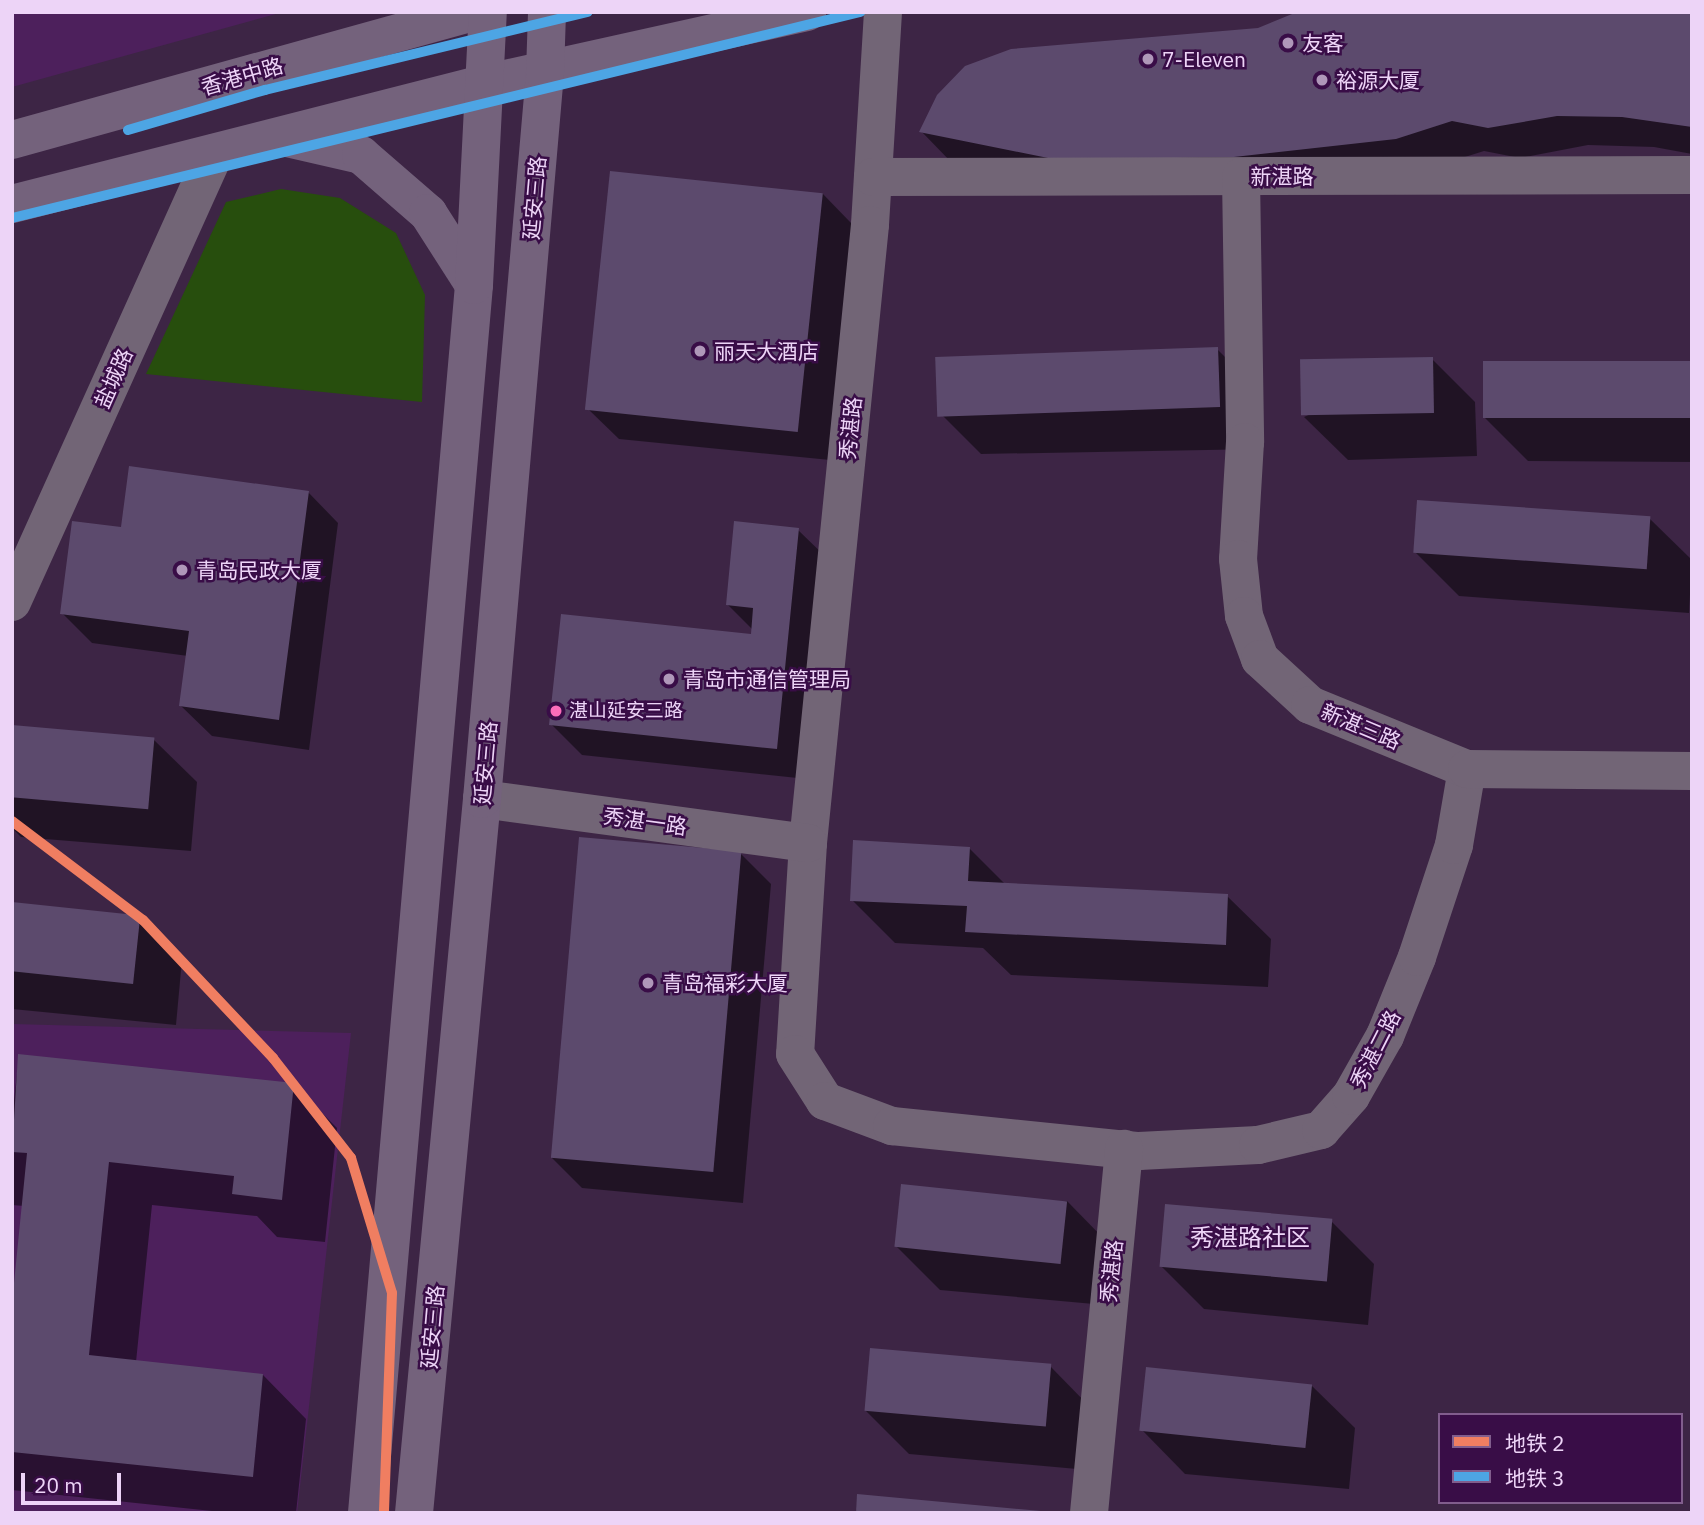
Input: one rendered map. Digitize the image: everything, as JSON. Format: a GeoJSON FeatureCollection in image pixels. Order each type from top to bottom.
{"type":"FeatureCollection","features":[{"type":"Feature","properties":{"kind":"main road","name":"香港中路"},"geometry":{"type":"LineString","coordinates":[[12,140],[471,12]]}},
{"type":"Feature","properties":{"kind":"main road"},"geometry":{"type":"LineString","coordinates":[[366,1513],[474,285],[487,83],[488,12]]}},
{"type":"Feature","properties":{"kind":"main road","name":"延安三路"},"geometry":{"type":"LineString","coordinates":[[414,1513],[482,799],[545,73],[547,12]]}},
{"type":"Feature","properties":{"kind":"main road"},"geometry":{"type":"LineString","coordinates":[[12,204],[487,83],[545,73],[807,12]]}},
{"type":"Feature","properties":{"kind":"main road"},"geometry":{"type":"LineString","coordinates":[[279,136],[361,155],[428,214],[474,285]]}},
{"type":"Feature","properties":{"kind":"street","name":"秀湛路"},"geometry":{"type":"LineString","coordinates":[[883,12],[873,177],[808,844],[795,1054],[825,1101],[891,1126],[1124,1149],[1089,1513]]}},
{"type":"Feature","properties":{"kind":"street","name":"盐城路"},"geometry":{"type":"LineString","coordinates":[[12,602],[215,153]]}},
{"type":"Feature","properties":{"kind":"street","name":"新湛路"},"geometry":{"type":"LineString","coordinates":[[873,177],[1692,175]]}},
{"type":"Feature","properties":{"kind":"street","name":"新湛三路"},"geometry":{"type":"LineString","coordinates":[[1241,177],[1245,442],[1238,559],[1244,616],[1260,659],[1310,705],[1467,769],[1692,771]]}},
{"type":"Feature","properties":{"kind":"street","name":"秀湛二路"},"geometry":{"type":"LineString","coordinates":[[1124,1149],[1258,1145],[1321,1130],[1351,1096],[1385,1035],[1417,957],[1454,845],[1467,769]]}},
{"type":"Feature","properties":{"kind":"street","name":"秀湛一路"},"geometry":{"type":"LineString","coordinates":[[482,799],[808,844]]}},
{"type":"Feature","properties":{"kind":"shaded area"},"geometry":{"type":"Polygon","coordinates":[[[12,12],[283,12],[12,87],[12,12]]]}},
{"type":"Feature","properties":{"kind":"shaded area"},"geometry":{"type":"Polygon","coordinates":[[[12,1024],[351,1033],[297,1513],[12,1513],[12,1024]]]}},
{"type":"Feature","properties":{"kind":"green space"},"geometry":{"type":"Polygon","coordinates":[[[281,189],[340,198],[396,233],[425,295],[422,402],[146,374],[226,202],[281,189]]]}},
{"type":"Feature","properties":{"kind":"building","name":"裕源大厦"},"geometry":{"type":"Polygon","coordinates":[[[1297,12],[1692,12],[1692,127],[1622,117],[1557,116],[1488,128],[1452,121],[1396,139],[1234,157],[1058,160],[919,132],[937,95],[965,66],[1011,49],[1258,28],[1297,12]]]}},
{"type":"Feature","properties":{"kind":"building","name":"丽天大酒店"},"geometry":{"type":"Polygon","coordinates":[[[610,171],[823,193],[798,432],[585,410],[610,171]]]}},
{"type":"Feature","properties":{"kind":"building"},"geometry":{"type":"Polygon","coordinates":[[[1218,347],[1220,407],[937,417],[935,357],[1218,347]]]}},
{"type":"Feature","properties":{"kind":"building"},"geometry":{"type":"Polygon","coordinates":[[[1433,357],[1434,413],[1301,415],[1300,359],[1433,357]]]}},
{"type":"Feature","properties":{"kind":"building"},"geometry":{"type":"Polygon","coordinates":[[[1483,361],[1692,361],[1692,418],[1483,418],[1483,361]]]}},
{"type":"Feature","properties":{"kind":"building","name":"青岛民政大厦"},"geometry":{"type":"Polygon","coordinates":[[[129,466],[309,491],[279,720],[179,706],[189,631],[60,614],[72,521],[121,527],[129,466]]]}},
{"type":"Feature","properties":{"kind":"building"},"geometry":{"type":"Polygon","coordinates":[[[1417,500],[1650,516],[1647,569],[1413,553],[1417,500]]]}},
{"type":"Feature","properties":{"kind":"building","name":"青岛市通信管理局"},"geometry":{"type":"Polygon","coordinates":[[[734,521],[799,528],[777,749],[549,725],[561,614],[751,634],[753,608],[726,605],[734,521]]]}},
{"type":"Feature","properties":{"kind":"building"},"geometry":{"type":"Polygon","coordinates":[[[12,725],[154,737],[148,809],[12,797],[12,725]]]}},
{"type":"Feature","properties":{"kind":"building","name":"青岛福彩大厦"},"geometry":{"type":"Polygon","coordinates":[[[579,837],[741,851],[713,1172],[551,1158],[579,837]]]}},
{"type":"Feature","properties":{"kind":"building"},"geometry":{"type":"Polygon","coordinates":[[[853,840],[970,847],[968,881],[1228,894],[1226,945],[965,932],[967,906],[850,901],[853,840]]]}},
{"type":"Feature","properties":{"kind":"building"},"geometry":{"type":"Polygon","coordinates":[[[12,902],[140,915],[133,984],[12,971],[12,902]]]}},
{"type":"Feature","properties":{"kind":"building"},"geometry":{"type":"Polygon","coordinates":[[[18,1054],[294,1083],[282,1200],[232,1194],[234,1176],[109,1162],[89,1355],[263,1374],[253,1477],[12,1452],[12,1303],[27,1153],[12,1152],[18,1054]]]}},
{"type":"Feature","properties":{"kind":"building"},"geometry":{"type":"Polygon","coordinates":[[[901,1184],[1067,1201],[1060,1264],[894,1247],[901,1184]]]}},
{"type":"Feature","properties":{"kind":"building"},"geometry":{"type":"Polygon","coordinates":[[[1165,1204],[1332,1219],[1327,1281],[1160,1267],[1165,1204]]]}},
{"type":"Feature","properties":{"kind":"building"},"geometry":{"type":"Polygon","coordinates":[[[870,1348],[1051,1364],[1046,1427],[865,1411],[870,1348]]]}},
{"type":"Feature","properties":{"kind":"building"},"geometry":{"type":"Polygon","coordinates":[[[1146,1367],[1312,1384],[1305,1448],[1139,1431],[1146,1367]]]}},
{"type":"Feature","properties":{"kind":"building"},"geometry":{"type":"Polygon","coordinates":[[[857,1494],[1041,1511],[1041,1513],[856,1513],[857,1494]]]}},
{"type":"Feature","properties":{"kind":"metro line","name":"3"},"geometry":{"type":"LineString","coordinates":[[128,130],[265,90],[588,12]]}},
{"type":"Feature","properties":{"kind":"metro line","name":"3"},"geometry":{"type":"LineString","coordinates":[[12,218],[860,12]]}},
{"type":"Feature","properties":{"kind":"metro line","name":"2"},"geometry":{"type":"LineString","coordinates":[[12,821],[143,920],[273,1058],[351,1158],[392,1293],[384,1513]]}},
{"type":"Feature","properties":{"kind":"place","name":"友客"},"geometry":{"type":"Point","coordinates":[1288,43]}},
{"type":"Feature","properties":{"kind":"place","name":"7-Eleven"},"geometry":{"type":"Point","coordinates":[1148,59]}},
{"type":"Feature","properties":{"kind":"place","name":"裕源大厦"},"geometry":{"type":"Point","coordinates":[1322,80]}},
{"type":"Feature","properties":{"kind":"place","name":"丽天大酒店"},"geometry":{"type":"Point","coordinates":[700,351]}},
{"type":"Feature","properties":{"kind":"place","name":"青岛民政大厦"},"geometry":{"type":"Point","coordinates":[182,570]}},
{"type":"Feature","properties":{"kind":"place","name":"青岛市通信管理局"},"geometry":{"type":"Point","coordinates":[669,679]}},
{"type":"Feature","properties":{"kind":"place","name":"湛山延安三路"},"geometry":{"type":"Point","coordinates":[556,711]}},
{"type":"Feature","properties":{"kind":"place","name":"青岛福彩大厦"},"geometry":{"type":"Point","coordinates":[648,983]}},
{"type":"Feature","properties":{"kind":"district","name":"秀湛路社区"},"geometry":{"type":"Point","coordinates":[1250,1238]}}]}
